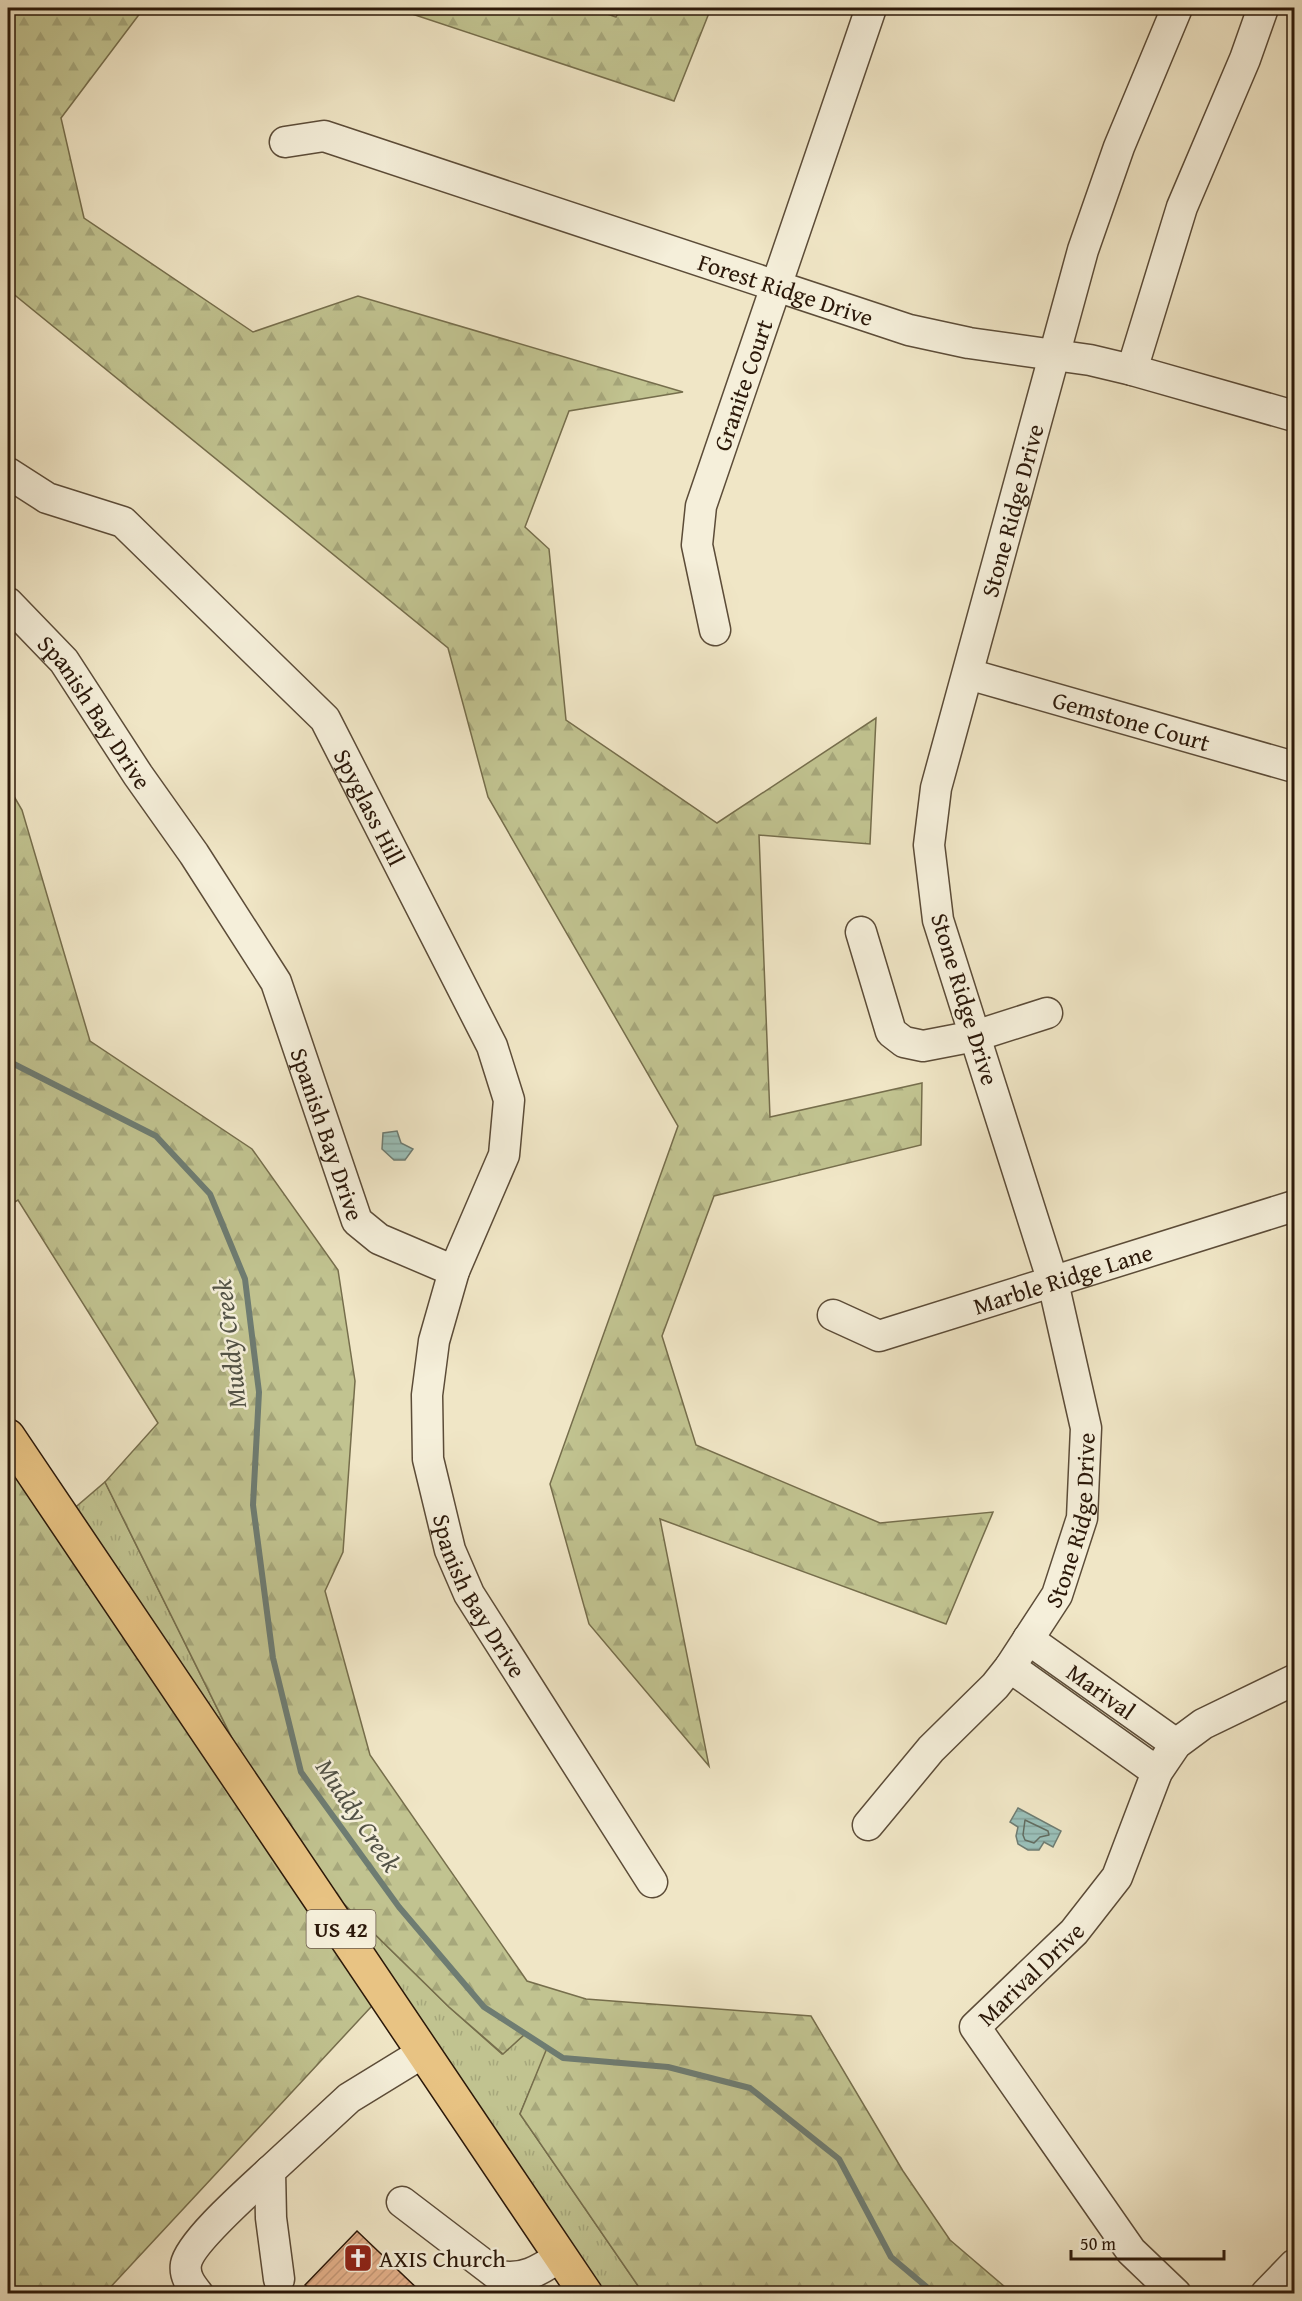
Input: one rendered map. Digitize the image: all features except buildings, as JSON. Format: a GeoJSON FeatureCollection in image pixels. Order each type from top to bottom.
{"type":"FeatureCollection","features":[{"type":"Feature","properties":{"kind":"main road","name":"US 42"},"geometry":{"type":"LineString","coordinates":[[8,1436],[586,2294]]}},
{"type":"Feature","properties":{"kind":"street","name":"Granite Court"},"geometry":{"type":"LineString","coordinates":[[715,630],[697,545],[701,507],[871,8]]}},
{"type":"Feature","properties":{"kind":"street"},"geometry":{"type":"LineString","coordinates":[[1132,370],[1182,207],[1245,59],[1263,8]]}},
{"type":"Feature","properties":{"kind":"street","name":"Stone Ridge Drive"},"geometry":{"type":"LineString","coordinates":[[868,1825],[931,1749],[995,1686],[1010,1666],[1057,1595],[1082,1518],[1086,1428],[1053,1282],[938,920],[929,846],[936,788],[1083,250],[1119,147],[1174,11]]}},
{"type":"Feature","properties":{"kind":"street","name":"Forest Ridge Drive"},"geometry":{"type":"LineString","coordinates":[[285,142],[324,136],[909,330],[969,343],[1054,355],[1132,370],[1294,416]]}},
{"type":"Feature","properties":{"kind":"street","name":"Spyglass Hill"},"geometry":{"type":"LineString","coordinates":[[8,473],[47,498],[123,522],[325,719],[492,1046],[509,1100],[504,1155],[454,1271]]}},
{"type":"Feature","properties":{"kind":"street","name":"Spanish Bay Drive"},"geometry":{"type":"LineString","coordinates":[[8,603],[64,661],[138,775],[194,854],[276,982],[357,1221],[379,1239],[454,1271],[434,1341],[427,1395],[428,1459],[450,1550],[469,1594],[652,1882]]}},
{"type":"Feature","properties":{"kind":"street","name":"Gemstone Court"},"geometry":{"type":"LineString","coordinates":[[968,674],[1294,767]]}},
{"type":"Feature","properties":{"kind":"street"},"geometry":{"type":"LineString","coordinates":[[861,932],[891,1032],[904,1042],[923,1046],[975,1036],[1047,1013]]}},
{"type":"Feature","properties":{"kind":"street","name":"Marble Ridge Lane"},"geometry":{"type":"LineString","coordinates":[[833,1315],[879,1336],[1294,1206]]}},
{"type":"Feature","properties":{"kind":"street","name":"Marival"},"geometry":{"type":"LineString","coordinates":[[1028,1639],[1176,1744]]}},
{"type":"Feature","properties":{"kind":"street","name":"Marival"},"geometry":{"type":"LineString","coordinates":[[1010,1666],[1157,1772]]}},
{"type":"Feature","properties":{"kind":"street","name":"Marival Drive"},"geometry":{"type":"LineString","coordinates":[[1176,2294],[1131,2251],[975,2027],[1074,1932],[1117,1877],[1157,1772],[1176,1744],[1203,1724],[1294,1680]]}},
{"type":"Feature","properties":{"kind":"street"},"geometry":{"type":"LineString","coordinates":[[198,2294],[188,2282],[186,2265],[191,2250],[238,2201],[349,2098],[424,2052]]}},
{"type":"Feature","properties":{"kind":"street"},"geometry":{"type":"LineString","coordinates":[[270,2171],[271,2218],[279,2279]]}},
{"type":"Feature","properties":{"kind":"street"},"geometry":{"type":"LineString","coordinates":[[402,2202],[500,2276],[510,2278],[526,2276],[561,2256]]}},
{"type":"Feature","properties":{"kind":"street"},"geometry":{"type":"LineString","coordinates":[[1266,2294],[1294,2265]]}},
{"type":"Feature","properties":{"kind":"green space"},"geometry":{"type":"Polygon","coordinates":[[[8,8],[144,8],[61,118],[84,218],[253,332],[358,296],[683,392],[569,411],[525,527],[549,549],[566,720],[717,823],[876,718],[870,844],[759,835],[770,1117],[922,1083],[921,1145],[714,1196],[662,1336],[696,1445],[880,1523],[993,1512],[946,1624],[660,1519],[709,1766],[589,1624],[550,1484],[678,1126],[488,797],[448,648],[11,292],[8,287],[8,8]]]}},
{"type":"Feature","properties":{"kind":"green space"},"geometry":{"type":"Polygon","coordinates":[[[394,8],[590,8],[616,17],[621,8],[711,8],[674,101],[394,8]]]}},
{"type":"Feature","properties":{"kind":"green space"},"geometry":{"type":"Polygon","coordinates":[[[8,786],[22,810],[90,1041],[252,1149],[338,1270],[355,1381],[343,1552],[325,1591],[370,1755],[527,1981],[586,1999],[811,2016],[903,2171],[950,2240],[1012,2293],[643,2293],[520,2114],[547,2048],[525,2034],[503,2054],[449,2007],[288,1849],[384,1993],[105,2293],[8,2293],[8,1436],[284,1843],[105,1482],[158,1423],[18,1200],[8,1206],[8,786]]]}},
{"type":"Feature","properties":{"kind":"green space"},"geometry":{"type":"Polygon","coordinates":[[[105,1482],[286,1847],[449,2007],[502,2054],[525,2034],[548,2048],[520,2114],[643,2293],[586,2293],[63,1518],[105,1482]]]}},
{"type":"Feature","properties":{"kind":"water"},"geometry":{"type":"Polygon","coordinates":[[[397,1131],[401,1143],[413,1149],[405,1160],[394,1160],[382,1149],[383,1133],[397,1131]]]}},
{"type":"Feature","properties":{"kind":"water"},"geometry":{"type":"Polygon","coordinates":[[[1018,1808],[1061,1831],[1053,1847],[1044,1842],[1039,1850],[1028,1850],[1018,1844],[1016,1836],[1018,1827],[1010,1822],[1018,1808]]]}},
{"type":"Feature","properties":{"kind":"waterway","name":"Muddy Creek"},"geometry":{"type":"LineString","coordinates":[[8,1061],[156,1136],[210,1194],[245,1279],[259,1392],[253,1505],[273,1658],[301,1772],[399,1907],[484,2007],[563,2058],[668,2067],[750,2088],[839,2159],[891,2257],[935,2294]]}},
{"type":"Feature","properties":{"kind":"place","name":"AXIS Church"},"geometry":{"type":"Point","coordinates":[358,2258]}}]}
